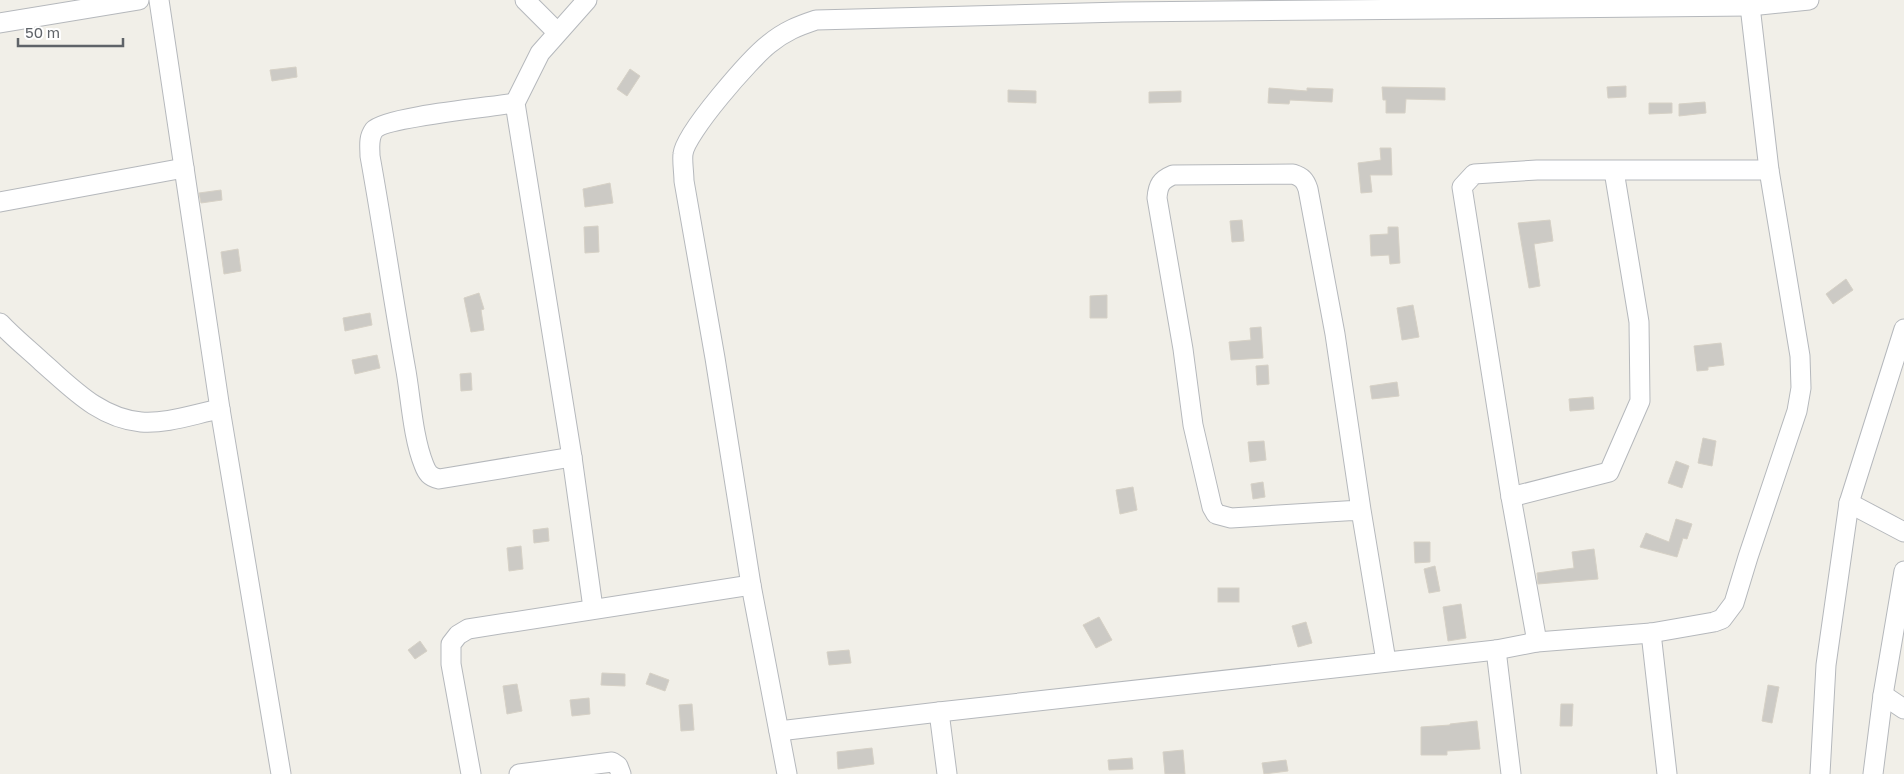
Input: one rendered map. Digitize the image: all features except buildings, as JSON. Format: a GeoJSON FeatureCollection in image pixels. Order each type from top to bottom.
{"type":"FeatureCollection","features":[{"type":"Feature","properties":{"kind":"street"},"geometry":{"type":"LineString","coordinates":[[0,23],[139,0]]}},
{"type":"Feature","properties":{"kind":"street"},"geometry":{"type":"LineString","coordinates":[[159,0],[220,409],[281,774]]}},
{"type":"Feature","properties":{"kind":"street"},"geometry":{"type":"LineString","coordinates":[[525,0],[557,32]]}},
{"type":"Feature","properties":{"kind":"street"},"geometry":{"type":"LineString","coordinates":[[588,0],[540,53],[514,103],[572,457],[593,608]]}},
{"type":"Feature","properties":{"kind":"street"},"geometry":{"type":"LineString","coordinates":[[786,774],[780,731],[751,585],[715,358],[684,181],[683,154],[689,138],[736,76],[769,44],[793,27],[816,20],[1122,6],[1750,6],[1810,0]]}},
{"type":"Feature","properties":{"kind":"street"},"geometry":{"type":"LineString","coordinates":[[780,731],[1496,650],[1537,642],[1651,633],[1722,619],[1734,603],[1797,412],[1801,388],[1800,356],[1769,170],[1750,6]]}},
{"type":"Feature","properties":{"kind":"street"},"geometry":{"type":"LineString","coordinates":[[514,103],[380,125],[374,130],[369,139],[370,156],[391,274],[398,328],[420,453],[428,474],[432,477],[439,479],[572,457]]}},
{"type":"Feature","properties":{"kind":"street"},"geometry":{"type":"LineString","coordinates":[[0,202],[184,168]]}},
{"type":"Feature","properties":{"kind":"street"},"geometry":{"type":"LineString","coordinates":[[1537,642],[1511,497],[1462,187],[1474,174],[1537,170],[1769,170]]}},
{"type":"Feature","properties":{"kind":"street"},"geometry":{"type":"LineString","coordinates":[[1511,497],[1609,472],[1640,400],[1639,322],[1614,171]]}},
{"type":"Feature","properties":{"kind":"street"},"geometry":{"type":"LineString","coordinates":[[1361,510],[1231,518],[1216,514],[1212,507],[1193,426],[1183,349],[1157,198],[1158,186],[1165,179],[1173,175],[1293,174],[1300,176],[1304,180],[1308,189],[1335,334],[1386,662]]}},
{"type":"Feature","properties":{"kind":"street"},"geometry":{"type":"LineString","coordinates":[[0,323],[85,399],[105,412],[117,417],[141,422],[153,422],[220,409]]}},
{"type":"Feature","properties":{"kind":"street"},"geometry":{"type":"LineString","coordinates":[[1820,774],[1826,665],[1849,503],[1904,329]]}},
{"type":"Feature","properties":{"kind":"street"},"geometry":{"type":"LineString","coordinates":[[1849,503],[1904,532]]}},
{"type":"Feature","properties":{"kind":"street"},"geometry":{"type":"LineString","coordinates":[[1873,774],[1883,695],[1904,571]]}},
{"type":"Feature","properties":{"kind":"street"},"geometry":{"type":"LineString","coordinates":[[471,774],[451,664],[452,644],[458,635],[468,629],[593,608],[751,585]]}},
{"type":"Feature","properties":{"kind":"street"},"geometry":{"type":"LineString","coordinates":[[1651,633],[1667,774]]}},
{"type":"Feature","properties":{"kind":"street"},"geometry":{"type":"LineString","coordinates":[[1496,650],[1511,774]]}},
{"type":"Feature","properties":{"kind":"street"},"geometry":{"type":"LineString","coordinates":[[1883,695],[1904,709]]}},
{"type":"Feature","properties":{"kind":"street"},"geometry":{"type":"LineString","coordinates":[[939,712],[947,774]]}},
{"type":"Feature","properties":{"kind":"street"},"geometry":{"type":"LineString","coordinates":[[519,774],[612,762],[618,766],[621,774]]}}]}
